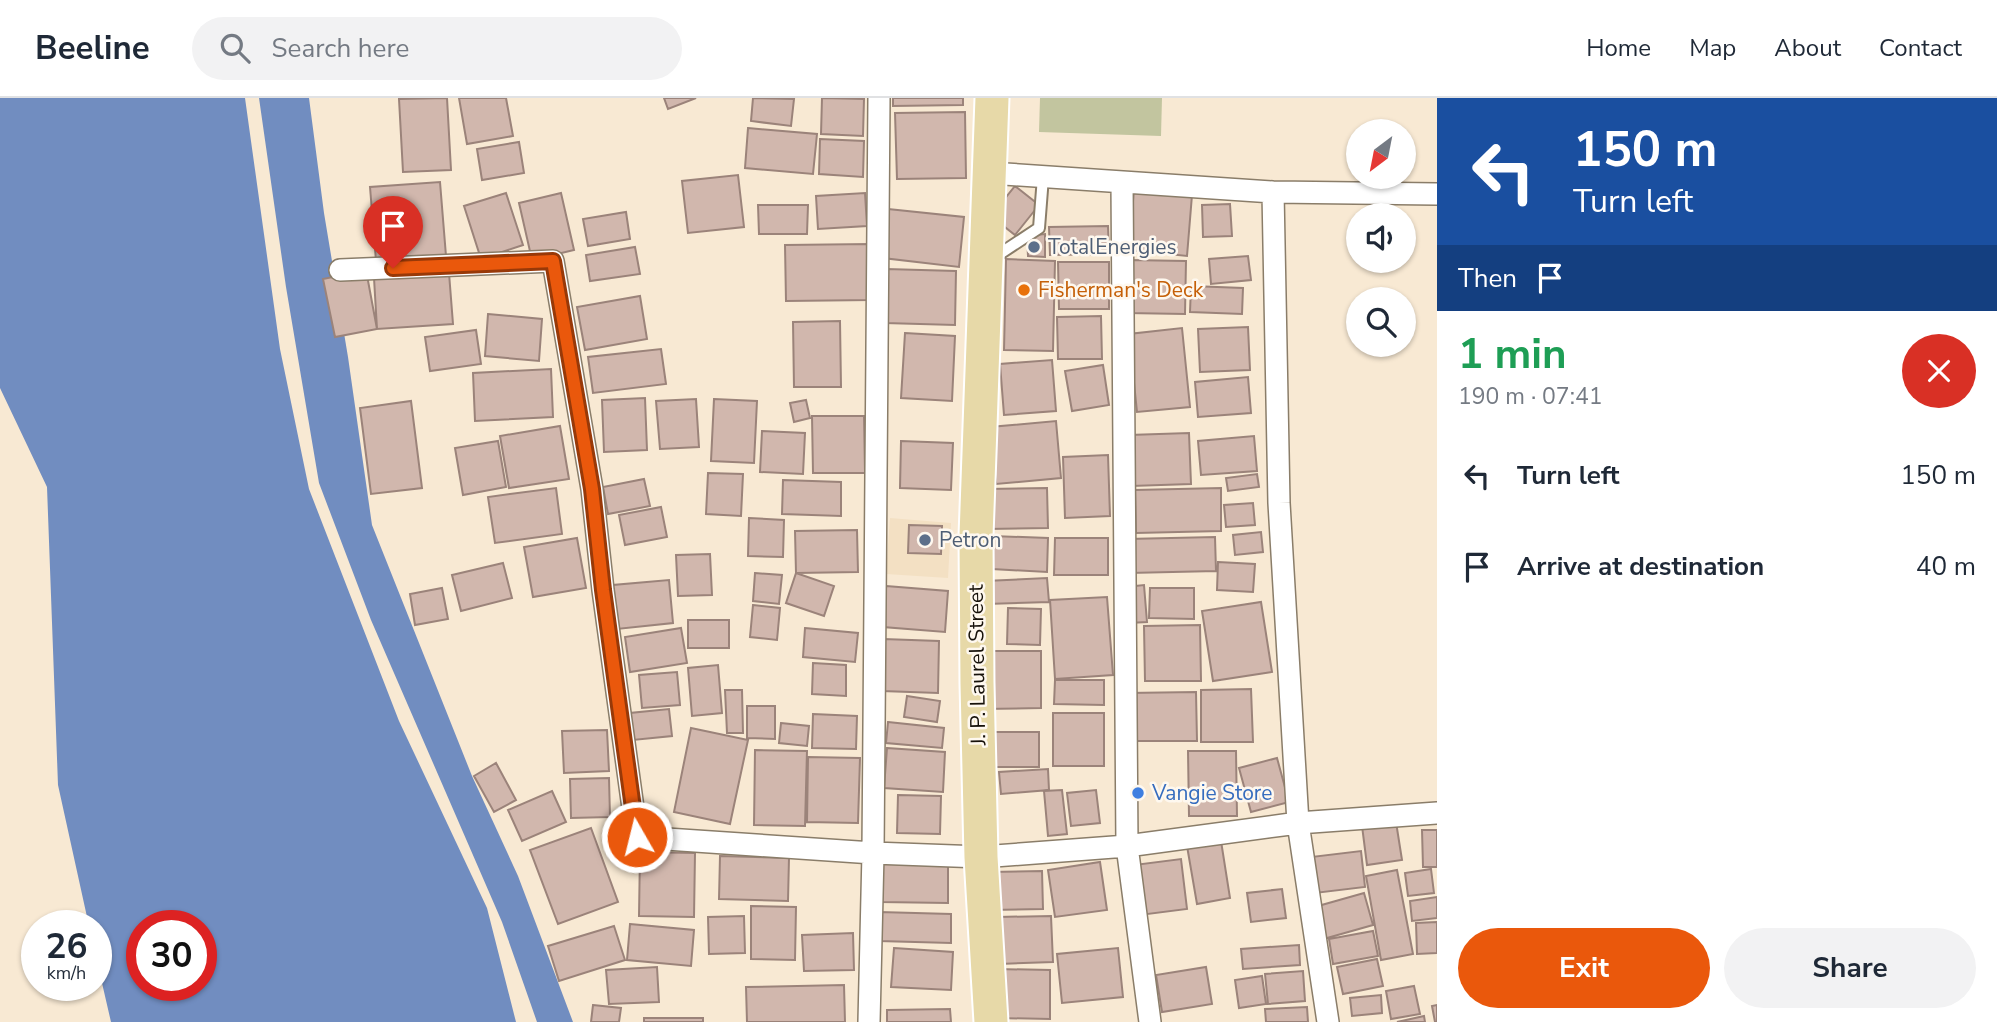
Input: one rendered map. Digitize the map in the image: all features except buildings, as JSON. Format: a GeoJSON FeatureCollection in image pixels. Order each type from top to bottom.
{"type":"FeatureCollection","features":[{"type":"Feature","properties":{"kind":"main road","name":"J. P. Laurel Street"},"geometry":{"type":"LineString","coordinates":[[991,1022],[981,857],[976,536],[992,98]]}},
{"type":"Feature","properties":{"kind":"street"},"geometry":{"type":"LineString","coordinates":[[869,1022],[873,853],[879,98]]}},
{"type":"Feature","properties":{"kind":"street"},"geometry":{"type":"LineString","coordinates":[[990,173],[1273,192],[1437,194]]}},
{"type":"Feature","properties":{"kind":"street"},"geometry":{"type":"LineString","coordinates":[[1122,182],[1126,846],[1150,1022]]}},
{"type":"Feature","properties":{"kind":"street"},"geometry":{"type":"LineString","coordinates":[[1273,192],[1279,503],[1298,823],[1328,1022]]}},
{"type":"Feature","properties":{"kind":"street"},"geometry":{"type":"LineString","coordinates":[[340,270],[553,261],[592,489],[637,837],[873,853],[981,857],[1126,846],[1298,823],[1437,813]]}},
{"type":"Feature","properties":{"kind":"lane"},"geometry":{"type":"LineString","coordinates":[[986,263],[1040,228],[1044,177]]}},
{"type":"Feature","properties":{"kind":"shaded area"},"geometry":{"type":"Polygon","coordinates":[[[890,518],[951,523],[948,578],[886,574],[890,518]]]}},
{"type":"Feature","properties":{"kind":"green space"},"geometry":{"type":"Polygon","coordinates":[[[1040,98],[1162,98],[1161,136],[1039,132],[1040,98]]]}},
{"type":"Feature","properties":{"kind":"water"},"geometry":{"type":"Polygon","coordinates":[[[0,98],[245,98],[280,349],[309,489],[399,721],[487,908],[516,1022],[111,1022],[106,1001],[112,1001],[112,910],[85,910],[58,785],[47,487],[0,388],[0,98]]]}},
{"type":"Feature","properties":{"kind":"water"},"geometry":{"type":"Polygon","coordinates":[[[259,98],[309,98],[372,525],[472,776],[518,876],[573,1022],[537,1022],[502,922],[371,620],[319,483],[286,287],[259,98]]]}},
{"type":"Feature","properties":{"kind":"place","name":"TotalEnergies"},"geometry":{"type":"Point","coordinates":[1034,247]}},
{"type":"Feature","properties":{"kind":"place","name":"Fisherman's Deck"},"geometry":{"type":"Point","coordinates":[1024,290]}},
{"type":"Feature","properties":{"kind":"place","name":"Petron"},"geometry":{"type":"Point","coordinates":[925,540]}},
{"type":"Feature","properties":{"kind":"place","name":"Vangie Store"},"geometry":{"type":"Point","coordinates":[1138,793]}},
{"type":"Feature","properties":{"kind":"route"},"geometry":{"type":"LineString","coordinates":[[393,268],[553,261],[592,489],[637,837]]}}]}
